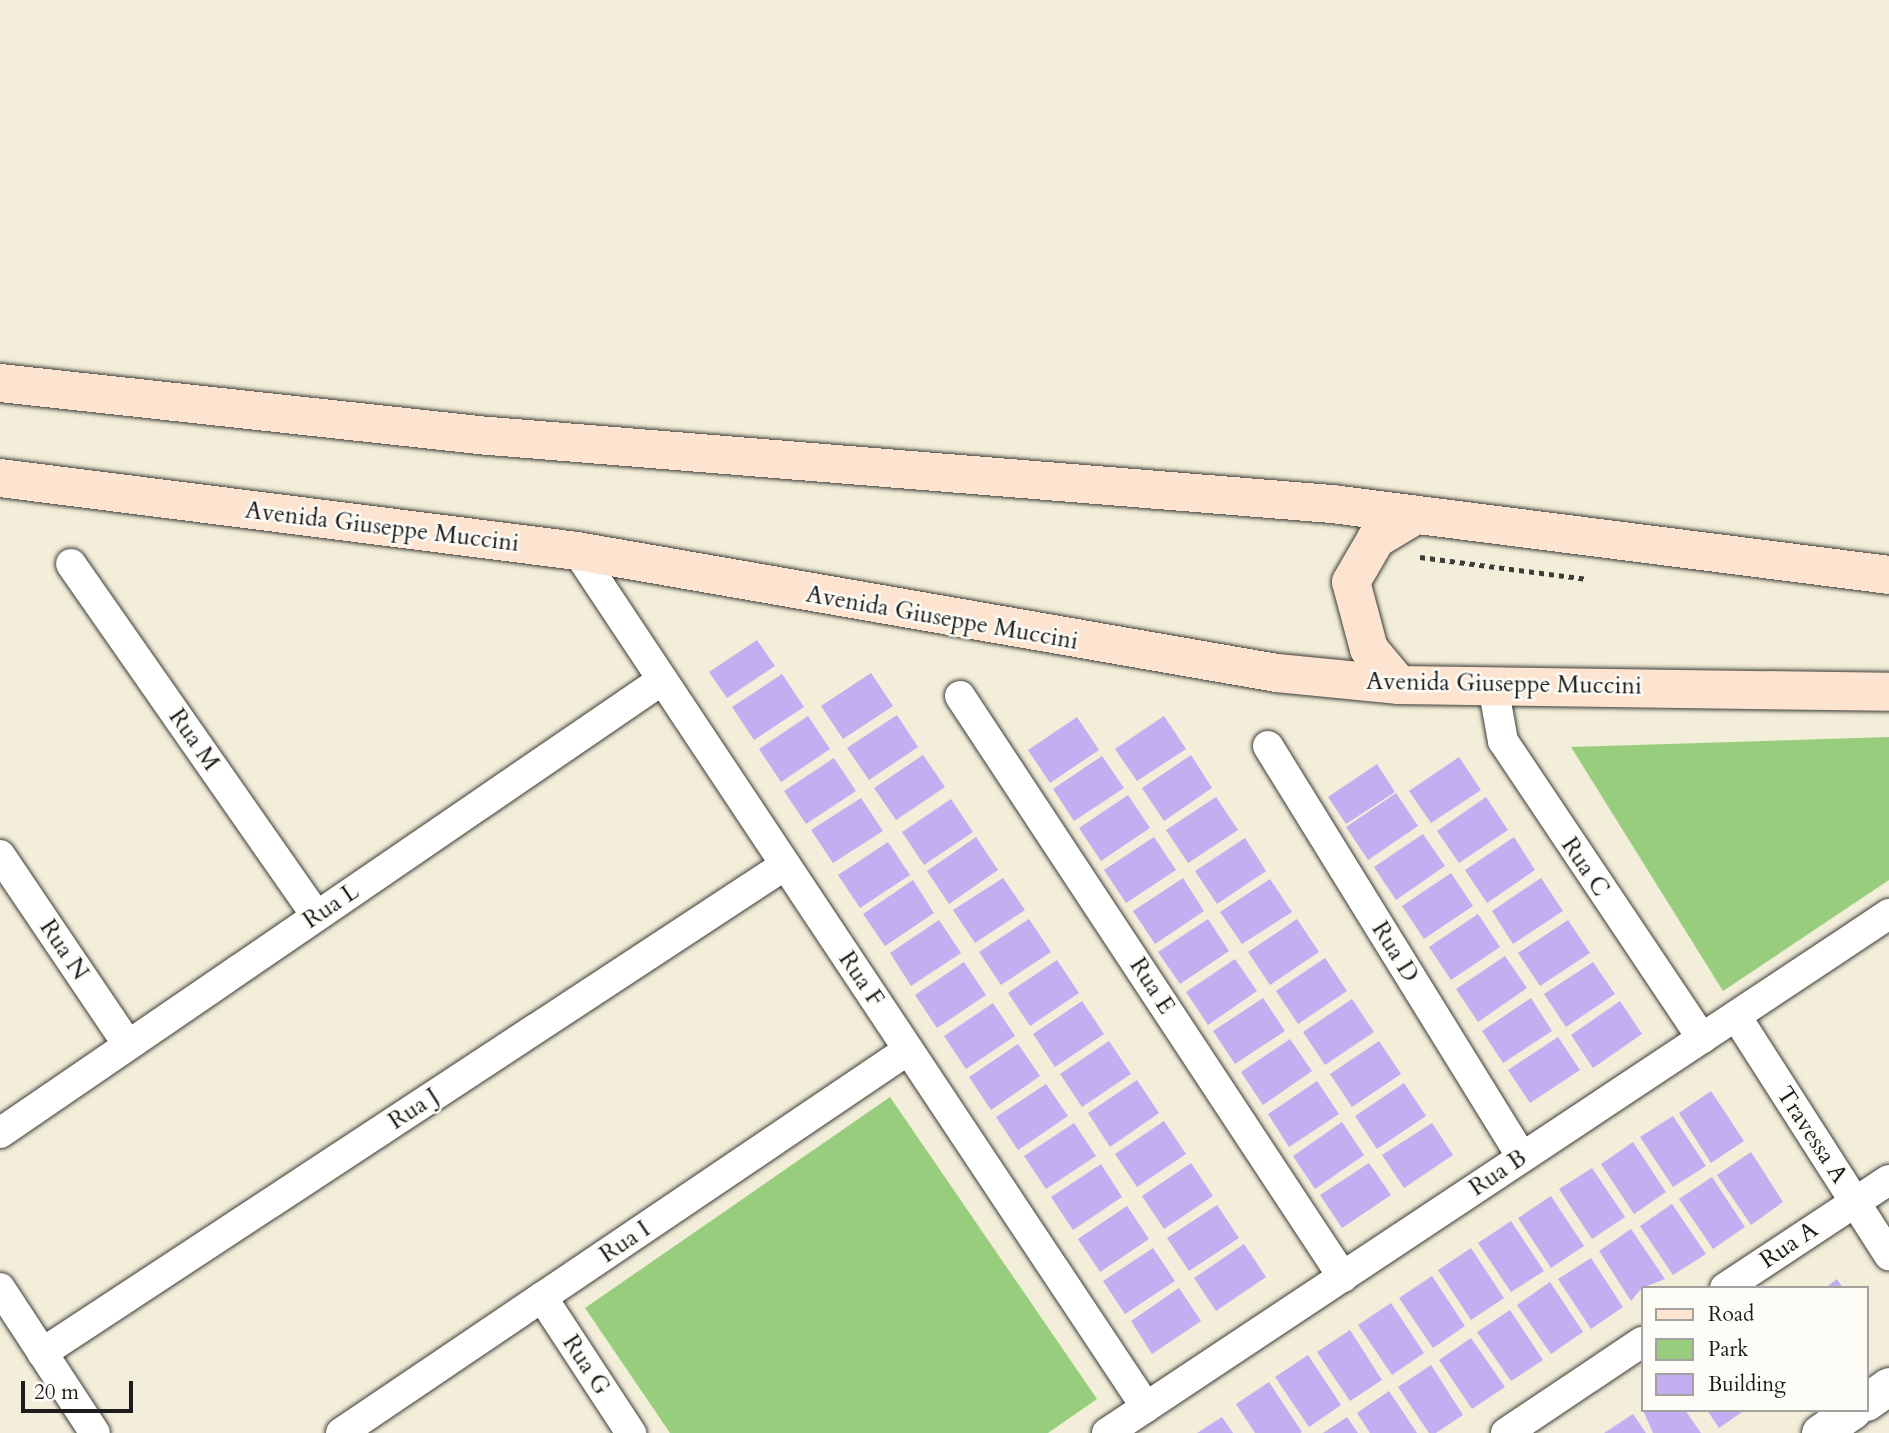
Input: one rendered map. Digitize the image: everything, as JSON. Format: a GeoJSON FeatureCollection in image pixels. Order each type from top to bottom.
{"type":"FeatureCollection","features":[{"type":"Feature","properties":{"kind":"main road"},"geometry":{"type":"LineString","coordinates":[[0,383],[490,436],[1416,515],[1889,575]]}},
{"type":"Feature","properties":{"kind":"main road","name":"Avenida Giuseppe Muccini"},"geometry":{"type":"LineString","coordinates":[[0,478],[576,551],[1047,637],[1399,685],[1889,692]]}},
{"type":"Feature","properties":{"kind":"main road"},"geometry":{"type":"LineString","coordinates":[[1399,685],[1369,649],[1352,582],[1376,539],[1416,515]]}},
{"type":"Feature","properties":{"kind":"street","name":"Rua F"},"geometry":{"type":"LineString","coordinates":[[576,551],[1146,1407]]}},
{"type":"Feature","properties":{"kind":"street","name":"Rua M"},"geometry":{"type":"LineString","coordinates":[[71,564],[317,916]]}},
{"type":"Feature","properties":{"kind":"street","name":"Rua L"},"geometry":{"type":"LineString","coordinates":[[0,1133],[662,680]]}},
{"type":"Feature","properties":{"kind":"street","name":"Rua C"},"geometry":{"type":"LineString","coordinates":[[1493,686],[1503,741],[1702,1038]]}},
{"type":"Feature","properties":{"kind":"street","name":"Rua E"},"geometry":{"type":"LineString","coordinates":[[960,696],[1343,1277]]}},
{"type":"Feature","properties":{"kind":"street","name":"Rua D"},"geometry":{"type":"LineString","coordinates":[[1268,746],[1522,1157]]}},
{"type":"Feature","properties":{"kind":"street","name":"Rua N"},"geometry":{"type":"LineString","coordinates":[[0,855],[128,1045]]}},
{"type":"Feature","properties":{"kind":"street","name":"Rua J"},"geometry":{"type":"LineString","coordinates":[[43,1353],[785,865]]}},
{"type":"Feature","properties":{"kind":"street","name":"Rua B"},"geometry":{"type":"LineString","coordinates":[[1107,1433],[1889,914]]}},
{"type":"Feature","properties":{"kind":"street","name":"Travessa A"},"geometry":{"type":"LineString","coordinates":[[1736,1016],[1889,1255]]}},
{"type":"Feature","properties":{"kind":"street","name":"Rua I"},"geometry":{"type":"LineString","coordinates":[[354,1429],[542,1297],[908,1050]]}},
{"type":"Feature","properties":{"kind":"street","name":"Rua A"},"geometry":{"type":"LineString","coordinates":[[1728,1286],[1889,1180]]}},
{"type":"Feature","properties":{"kind":"street"},"geometry":{"type":"LineString","coordinates":[[0,1288],[95,1433]]}},
{"type":"Feature","properties":{"kind":"street","name":"Rua G"},"geometry":{"type":"LineString","coordinates":[[542,1297],[631,1433]]}},
{"type":"Feature","properties":{"kind":"street"},"geometry":{"type":"LineString","coordinates":[[1506,1433],[1640,1343]]}},
{"type":"Feature","properties":{"kind":"street"},"geometry":{"type":"LineString","coordinates":[[1868,1401],[1889,1386]]}},
{"type":"Feature","properties":{"kind":"street"},"geometry":{"type":"LineString","coordinates":[[1820,1433],[1850,1412]]}},
{"type":"Feature","properties":{"kind":"green space"},"geometry":{"type":"Polygon","coordinates":[[[1889,737],[1889,880],[1723,991],[1571,747],[1889,737]]]}},
{"type":"Feature","properties":{"kind":"green space"},"geometry":{"type":"Polygon","coordinates":[[[890,1097],[1097,1399],[1048,1433],[670,1433],[585,1308],[890,1097]]]}},
{"type":"Feature","properties":{"kind":"building"},"geometry":{"type":"Polygon","coordinates":[[[757,640],[775,666],[727,698],[709,672],[757,640]]]}},
{"type":"Feature","properties":{"kind":"building"},"geometry":{"type":"Polygon","coordinates":[[[871,673],[893,706],[843,739],[821,706],[871,673]]]}},
{"type":"Feature","properties":{"kind":"building"},"geometry":{"type":"Polygon","coordinates":[[[782,674],[804,707],[754,740],[732,707],[782,674]]]}},
{"type":"Feature","properties":{"kind":"building"},"geometry":{"type":"Polygon","coordinates":[[[897,715],[918,747],[869,780],[847,748],[897,715]]]}},
{"type":"Feature","properties":{"kind":"building"},"geometry":{"type":"Polygon","coordinates":[[[808,716],[830,749],[781,782],[759,749],[808,716]]]}},
{"type":"Feature","properties":{"kind":"building"},"geometry":{"type":"Polygon","coordinates":[[[1164,716],[1186,749],[1137,781],[1115,749],[1164,716]]]}},
{"type":"Feature","properties":{"kind":"building"},"geometry":{"type":"Polygon","coordinates":[[[1077,717],[1099,750],[1050,783],[1028,750],[1077,717]]]}},
{"type":"Feature","properties":{"kind":"building"},"geometry":{"type":"Polygon","coordinates":[[[923,755],[945,787],[896,820],[874,788],[923,755]]]}},
{"type":"Feature","properties":{"kind":"building"},"geometry":{"type":"Polygon","coordinates":[[[1191,755],[1212,788],[1164,821],[1142,788],[1191,755]]]}},
{"type":"Feature","properties":{"kind":"building"},"geometry":{"type":"Polygon","coordinates":[[[1102,756],[1124,788],[1074,821],[1053,789],[1102,756]]]}},
{"type":"Feature","properties":{"kind":"building"},"geometry":{"type":"Polygon","coordinates":[[[1459,757],[1481,790],[1431,823],[1409,791],[1459,757]]]}},
{"type":"Feature","properties":{"kind":"building"},"geometry":{"type":"Polygon","coordinates":[[[834,758],[856,791],[806,824],[784,791],[834,758]]]}},
{"type":"Feature","properties":{"kind":"building"},"geometry":{"type":"Polygon","coordinates":[[[1377,764],[1395,792],[1346,824],[1328,797],[1377,764]]]}},
{"type":"Feature","properties":{"kind":"building"},"geometry":{"type":"Polygon","coordinates":[[[1396,793],[1418,826],[1368,860],[1346,827],[1396,793]]]}},
{"type":"Feature","properties":{"kind":"building"},"geometry":{"type":"Polygon","coordinates":[[[1128,795],[1150,828],[1101,861],[1079,828],[1128,795]]]}},
{"type":"Feature","properties":{"kind":"building"},"geometry":{"type":"Polygon","coordinates":[[[1216,797],[1238,830],[1188,863],[1166,830],[1216,797]]]}},
{"type":"Feature","properties":{"kind":"building"},"geometry":{"type":"Polygon","coordinates":[[[1486,797],[1508,830],[1459,863],[1437,831],[1486,797]]]}},
{"type":"Feature","properties":{"kind":"building"},"geometry":{"type":"Polygon","coordinates":[[[861,798],[883,831],[833,863],[811,830],[861,798]]]}},
{"type":"Feature","properties":{"kind":"building"},"geometry":{"type":"Polygon","coordinates":[[[951,799],[973,832],[924,865],[902,832],[951,799]]]}},
{"type":"Feature","properties":{"kind":"building"},"geometry":{"type":"Polygon","coordinates":[[[1423,834],[1445,866],[1396,900],[1374,867],[1423,834]]]}},
{"type":"Feature","properties":{"kind":"building"},"geometry":{"type":"Polygon","coordinates":[[[976,837],[998,870],[949,904],[927,871],[976,837]]]}},
{"type":"Feature","properties":{"kind":"building"},"geometry":{"type":"Polygon","coordinates":[[[1154,837],[1176,870],[1126,903],[1104,870],[1154,837]]]}},
{"type":"Feature","properties":{"kind":"building"},"geometry":{"type":"Polygon","coordinates":[[[1514,837],[1535,870],[1487,903],[1465,870],[1514,837]]]}},
{"type":"Feature","properties":{"kind":"building"},"geometry":{"type":"Polygon","coordinates":[[[1245,838],[1266,871],[1217,904],[1195,871],[1245,838]]]}},
{"type":"Feature","properties":{"kind":"building"},"geometry":{"type":"Polygon","coordinates":[[[888,842],[910,875],[860,908],[838,875],[888,842]]]}},
{"type":"Feature","properties":{"kind":"building"},"geometry":{"type":"Polygon","coordinates":[[[1451,873],[1473,906],[1424,939],[1402,906],[1451,873]]]}},
{"type":"Feature","properties":{"kind":"building"},"geometry":{"type":"Polygon","coordinates":[[[1003,878],[1025,910],[975,943],[953,910],[1003,878]]]}},
{"type":"Feature","properties":{"kind":"building"},"geometry":{"type":"Polygon","coordinates":[[[1183,878],[1204,911],[1155,944],[1133,911],[1183,878]]]}},
{"type":"Feature","properties":{"kind":"building"},"geometry":{"type":"Polygon","coordinates":[[[1541,878],[1563,911],[1513,944],[1492,911],[1541,878]]]}},
{"type":"Feature","properties":{"kind":"building"},"geometry":{"type":"Polygon","coordinates":[[[1270,879],[1292,912],[1242,944],[1220,912],[1270,879]]]}},
{"type":"Feature","properties":{"kind":"building"},"geometry":{"type":"Polygon","coordinates":[[[913,880],[934,913],[885,946],[863,914],[913,880]]]}},
{"type":"Feature","properties":{"kind":"building"},"geometry":{"type":"Polygon","coordinates":[[[1478,914],[1500,947],[1451,980],[1429,947],[1478,914]]]}},
{"type":"Feature","properties":{"kind":"building"},"geometry":{"type":"Polygon","coordinates":[[[1029,919],[1051,952],[1001,985],[979,952],[1029,919]]]}},
{"type":"Feature","properties":{"kind":"building"},"geometry":{"type":"Polygon","coordinates":[[[1208,919],[1229,951],[1180,984],[1158,952],[1208,919]]]}},
{"type":"Feature","properties":{"kind":"building"},"geometry":{"type":"Polygon","coordinates":[[[1297,919],[1319,952],[1270,985],[1248,952],[1297,919]]]}},
{"type":"Feature","properties":{"kind":"building"},"geometry":{"type":"Polygon","coordinates":[[[939,920],[961,953],[911,986],[890,953],[939,920]]]}},
{"type":"Feature","properties":{"kind":"building"},"geometry":{"type":"Polygon","coordinates":[[[1568,920],[1590,953],[1540,986],[1518,953],[1568,920]]]}},
{"type":"Feature","properties":{"kind":"building"},"geometry":{"type":"Polygon","coordinates":[[[1505,956],[1527,988],[1478,1022],[1456,989],[1505,956]]]}},
{"type":"Feature","properties":{"kind":"building"},"geometry":{"type":"Polygon","coordinates":[[[1325,958],[1347,991],[1298,1024],[1276,991],[1325,958]]]}},
{"type":"Feature","properties":{"kind":"building"},"geometry":{"type":"Polygon","coordinates":[[[1235,959],[1257,991],[1208,1025],[1186,992],[1235,959]]]}},
{"type":"Feature","properties":{"kind":"building"},"geometry":{"type":"Polygon","coordinates":[[[1057,960],[1079,993],[1030,1026],[1008,993],[1057,960]]]}},
{"type":"Feature","properties":{"kind":"building"},"geometry":{"type":"Polygon","coordinates":[[[964,962],[986,995],[937,1028],[915,995],[964,962]]]}},
{"type":"Feature","properties":{"kind":"building"},"geometry":{"type":"Polygon","coordinates":[[[1593,962],[1615,994],[1566,1027],[1544,994],[1593,962]]]}},
{"type":"Feature","properties":{"kind":"building"},"geometry":{"type":"Polygon","coordinates":[[[1263,998],[1285,1031],[1235,1064],[1213,1031],[1263,998]]]}},
{"type":"Feature","properties":{"kind":"building"},"geometry":{"type":"Polygon","coordinates":[[[1531,998],[1552,1031],[1503,1063],[1482,1031],[1531,998]]]}},
{"type":"Feature","properties":{"kind":"building"},"geometry":{"type":"Polygon","coordinates":[[[1352,999],[1374,1032],[1325,1065],[1303,1032],[1352,999]]]}},
{"type":"Feature","properties":{"kind":"building"},"geometry":{"type":"Polygon","coordinates":[[[1082,1001],[1104,1034],[1055,1067],[1033,1034],[1082,1001]]]}},
{"type":"Feature","properties":{"kind":"building"},"geometry":{"type":"Polygon","coordinates":[[[1620,1001],[1642,1034],[1593,1068],[1571,1035],[1620,1001]]]}},
{"type":"Feature","properties":{"kind":"building"},"geometry":{"type":"Polygon","coordinates":[[[993,1003],[1015,1036],[966,1069],[944,1036],[993,1003]]]}},
{"type":"Feature","properties":{"kind":"building"},"geometry":{"type":"Polygon","coordinates":[[[1558,1037],[1580,1070],[1530,1103],[1508,1070],[1558,1037]]]}},
{"type":"Feature","properties":{"kind":"building"},"geometry":{"type":"Polygon","coordinates":[[[1290,1039],[1312,1071],[1263,1105],[1241,1072],[1290,1039]]]}},
{"type":"Feature","properties":{"kind":"building"},"geometry":{"type":"Polygon","coordinates":[[[1109,1041],[1131,1074],[1082,1107],[1060,1074],[1109,1041]]]}},
{"type":"Feature","properties":{"kind":"building"},"geometry":{"type":"Polygon","coordinates":[[[1379,1041],[1401,1074],[1352,1107],[1330,1074],[1379,1041]]]}},
{"type":"Feature","properties":{"kind":"building"},"geometry":{"type":"Polygon","coordinates":[[[1018,1044],[1040,1076],[991,1110],[969,1077],[1018,1044]]]}},
{"type":"Feature","properties":{"kind":"building"},"geometry":{"type":"Polygon","coordinates":[[[1137,1080],[1159,1113],[1110,1147],[1088,1113],[1137,1080]]]}},
{"type":"Feature","properties":{"kind":"building"},"geometry":{"type":"Polygon","coordinates":[[[1317,1081],[1339,1114],[1289,1147],[1268,1114],[1317,1081]]]}},
{"type":"Feature","properties":{"kind":"building"},"geometry":{"type":"Polygon","coordinates":[[[1404,1083],[1426,1116],[1377,1149],[1355,1116],[1404,1083]]]}},
{"type":"Feature","properties":{"kind":"building"},"geometry":{"type":"Polygon","coordinates":[[[1046,1084],[1068,1116],[1018,1150],[996,1117],[1046,1084]]]}},
{"type":"Feature","properties":{"kind":"building"},"geometry":{"type":"Polygon","coordinates":[[[1711,1091],[1744,1141],[1711,1163],[1679,1113],[1711,1091]]]}},
{"type":"Feature","properties":{"kind":"building"},"geometry":{"type":"Polygon","coordinates":[[[1673,1116],[1706,1166],[1673,1187],[1640,1137],[1673,1116]]]}},
{"type":"Feature","properties":{"kind":"building"},"geometry":{"type":"Polygon","coordinates":[[[1164,1121],[1186,1154],[1137,1187],[1115,1154],[1164,1121]]]}},
{"type":"Feature","properties":{"kind":"building"},"geometry":{"type":"Polygon","coordinates":[[[1342,1122],[1364,1155],[1315,1189],[1293,1156],[1342,1122]]]}},
{"type":"Feature","properties":{"kind":"building"},"geometry":{"type":"Polygon","coordinates":[[[1074,1123],[1096,1156],[1046,1189],[1024,1156],[1074,1123]]]}},
{"type":"Feature","properties":{"kind":"building"},"geometry":{"type":"Polygon","coordinates":[[[1432,1123],[1453,1155],[1404,1188],[1382,1155],[1432,1123]]]}},
{"type":"Feature","properties":{"kind":"building"},"geometry":{"type":"Polygon","coordinates":[[[1633,1142],[1666,1192],[1634,1214],[1601,1164],[1633,1142]]]}},
{"type":"Feature","properties":{"kind":"building"},"geometry":{"type":"Polygon","coordinates":[[[1751,1152],[1783,1202],[1751,1225],[1717,1175],[1751,1152]]]}},
{"type":"Feature","properties":{"kind":"building"},"geometry":{"type":"Polygon","coordinates":[[[1191,1163],[1213,1196],[1164,1229],[1142,1196],[1191,1163]]]}},
{"type":"Feature","properties":{"kind":"building"},"geometry":{"type":"Polygon","coordinates":[[[1369,1163],[1391,1195],[1342,1228],[1320,1195],[1369,1163]]]}},
{"type":"Feature","properties":{"kind":"building"},"geometry":{"type":"Polygon","coordinates":[[[1101,1164],[1122,1197],[1073,1230],[1051,1197],[1101,1164]]]}},
{"type":"Feature","properties":{"kind":"building"},"geometry":{"type":"Polygon","coordinates":[[[1592,1168],[1625,1217],[1592,1239],[1559,1189],[1592,1168]]]}},
{"type":"Feature","properties":{"kind":"building"},"geometry":{"type":"Polygon","coordinates":[[[1712,1177],[1745,1227],[1713,1249],[1679,1199],[1712,1177]]]}},
{"type":"Feature","properties":{"kind":"building"},"geometry":{"type":"Polygon","coordinates":[[[1551,1196],[1584,1246],[1551,1268],[1518,1218],[1551,1196]]]}},
{"type":"Feature","properties":{"kind":"building"},"geometry":{"type":"Polygon","coordinates":[[[1672,1204],[1706,1254],[1673,1275],[1640,1226],[1672,1204]]]}},
{"type":"Feature","properties":{"kind":"building"},"geometry":{"type":"Polygon","coordinates":[[[1217,1205],[1239,1238],[1189,1271],[1167,1238],[1217,1205]]]}},
{"type":"Feature","properties":{"kind":"building"},"geometry":{"type":"Polygon","coordinates":[[[1127,1206],[1149,1239],[1100,1272],[1078,1239],[1127,1206]]]}},
{"type":"Feature","properties":{"kind":"building"},"geometry":{"type":"Polygon","coordinates":[[[1511,1221],[1544,1271],[1511,1292],[1478,1243],[1511,1221]]]}},
{"type":"Feature","properties":{"kind":"building"},"geometry":{"type":"Polygon","coordinates":[[[1631,1229],[1665,1279],[1640,1286],[1640,1290],[1631,1301],[1599,1251],[1631,1229]]]}},
{"type":"Feature","properties":{"kind":"building"},"geometry":{"type":"Polygon","coordinates":[[[1244,1244],[1266,1277],[1216,1311],[1194,1278],[1244,1244]]]}},
{"type":"Feature","properties":{"kind":"building"},"geometry":{"type":"Polygon","coordinates":[[[1153,1248],[1175,1281],[1125,1314],[1103,1281],[1153,1248]]]}},
{"type":"Feature","properties":{"kind":"building"},"geometry":{"type":"Polygon","coordinates":[[[1471,1248],[1504,1298],[1471,1320],[1438,1270],[1471,1248]]]}},
{"type":"Feature","properties":{"kind":"building"},"geometry":{"type":"Polygon","coordinates":[[[1591,1258],[1623,1307],[1591,1329],[1558,1279],[1591,1258]]]}},
{"type":"Feature","properties":{"kind":"building"},"geometry":{"type":"Polygon","coordinates":[[[1432,1276],[1465,1326],[1433,1348],[1399,1298],[1432,1276]]]}},
{"type":"Feature","properties":{"kind":"building"},"geometry":{"type":"Polygon","coordinates":[[[1837,1279],[1842,1286],[1828,1286],[1837,1279]]]}},
{"type":"Feature","properties":{"kind":"building"},"geometry":{"type":"Polygon","coordinates":[[[1550,1282],[1583,1332],[1551,1354],[1517,1305],[1550,1282]]]}},
{"type":"Feature","properties":{"kind":"building"},"geometry":{"type":"Polygon","coordinates":[[[1179,1288],[1201,1321],[1152,1354],[1131,1321],[1179,1288]]]}},
{"type":"Feature","properties":{"kind":"building"},"geometry":{"type":"Polygon","coordinates":[[[1391,1303],[1424,1353],[1392,1375],[1358,1325],[1391,1303]]]}},
{"type":"Feature","properties":{"kind":"building"},"geometry":{"type":"Polygon","coordinates":[[[1510,1310],[1543,1360],[1511,1381],[1477,1332],[1510,1310]]]}},
{"type":"Feature","properties":{"kind":"building"},"geometry":{"type":"Polygon","coordinates":[[[1350,1330],[1382,1380],[1350,1401],[1317,1352],[1350,1330]]]}},
{"type":"Feature","properties":{"kind":"building"},"geometry":{"type":"Polygon","coordinates":[[[1471,1338],[1505,1387],[1472,1409],[1439,1360],[1471,1338]]]}},
{"type":"Feature","properties":{"kind":"building"},"geometry":{"type":"Polygon","coordinates":[[[1308,1355],[1341,1405],[1309,1427],[1275,1377],[1308,1355]]]}},
{"type":"Feature","properties":{"kind":"building"},"geometry":{"type":"Polygon","coordinates":[[[1431,1365],[1463,1415],[1436,1433],[1429,1433],[1398,1387],[1431,1365]]]}},
{"type":"Feature","properties":{"kind":"building"},"geometry":{"type":"Polygon","coordinates":[[[1269,1382],[1302,1432],[1255,1433],[1236,1404],[1269,1382]]]}},
{"type":"Feature","properties":{"kind":"building"},"geometry":{"type":"Polygon","coordinates":[[[1389,1391],[1417,1433],[1370,1433],[1357,1413],[1389,1391]]]}},
{"type":"Feature","properties":{"kind":"building"},"geometry":{"type":"Polygon","coordinates":[[[1644,1412],[1686,1412],[1701,1433],[1653,1433],[1644,1412]]]}},
{"type":"Feature","properties":{"kind":"building"},"geometry":{"type":"Polygon","coordinates":[[[1708,1412],[1742,1412],[1719,1428],[1708,1412]]]}},
{"type":"Feature","properties":{"kind":"building"},"geometry":{"type":"Polygon","coordinates":[[[1633,1414],[1646,1433],[1604,1433],[1633,1414]]]}},
{"type":"Feature","properties":{"kind":"building"},"geometry":{"type":"Polygon","coordinates":[[[1222,1417],[1233,1433],[1197,1433],[1222,1417]]]}},
{"type":"Feature","properties":{"kind":"building"},"geometry":{"type":"Polygon","coordinates":[[[1347,1417],[1358,1433],[1323,1433],[1347,1417]]]}}]}
